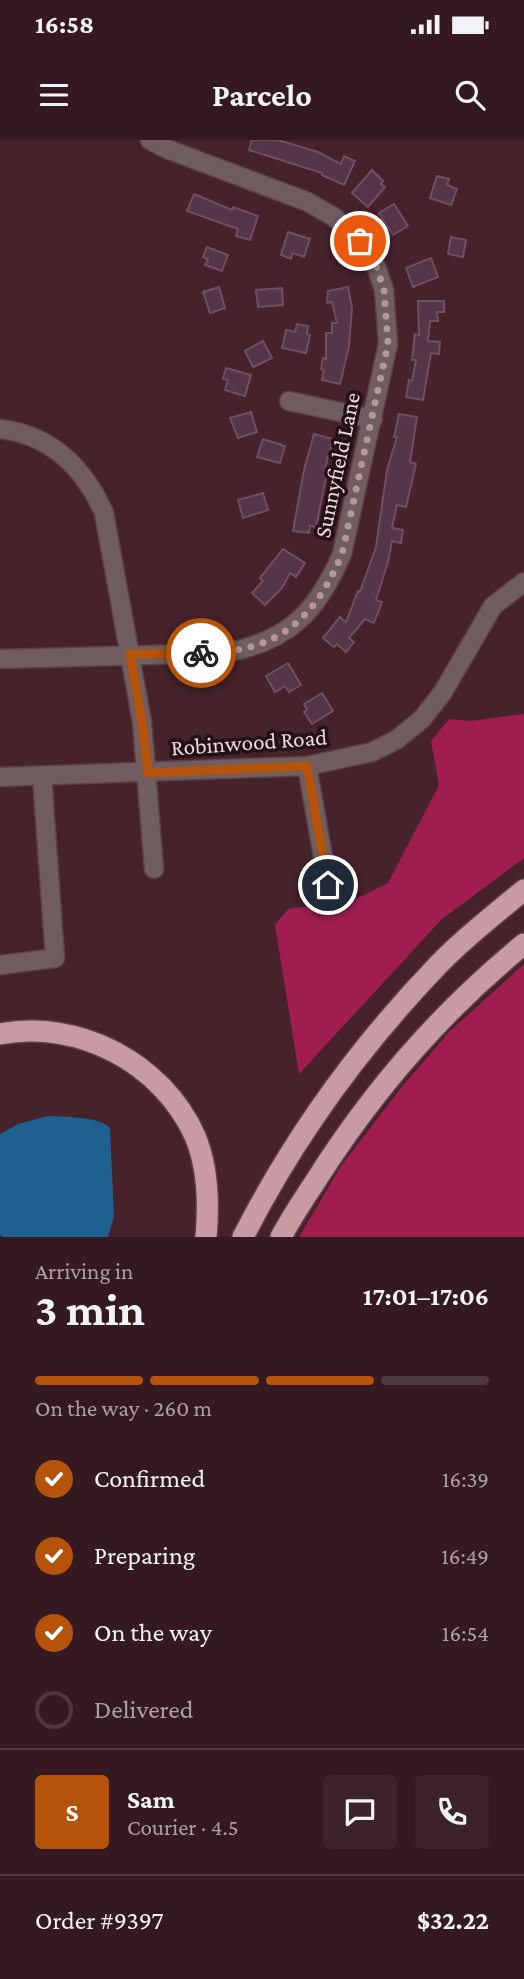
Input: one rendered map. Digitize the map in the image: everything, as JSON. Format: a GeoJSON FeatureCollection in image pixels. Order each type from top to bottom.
{"type":"FeatureCollection","features":[{"type":"Feature","properties":{"kind":"highway"},"geometry":{"type":"LineString","coordinates":[[243,1237],[288,1154],[355,1061],[441,962],[524,890]]}},
{"type":"Feature","properties":{"kind":"highway"},"geometry":{"type":"LineString","coordinates":[[281,1237],[348,1130],[384,1085],[467,995],[524,944]]}},
{"type":"Feature","properties":{"kind":"highway"},"geometry":{"type":"LineString","coordinates":[[0,1034],[41,1032],[92,1042],[139,1065],[169,1095],[195,1137],[206,1182],[206,1237]]}},
{"type":"Feature","properties":{"kind":"street","name":"Sunnyfield Lane"},"geometry":{"type":"LineString","coordinates":[[0,659],[224,653],[248,649],[295,625],[315,605],[331,581],[342,554],[388,344],[384,290],[376,265],[360,241],[334,217],[308,202],[167,149],[150,140]]}},
{"type":"Feature","properties":{"kind":"street"},"geometry":{"type":"LineString","coordinates":[[289,401],[373,419]]}},
{"type":"Feature","properties":{"kind":"street"},"geometry":{"type":"LineString","coordinates":[[0,429],[25,434],[64,455],[82,473],[95,492],[104,513],[142,723],[148,773],[153,869]]}},
{"type":"Feature","properties":{"kind":"street","name":"Robinwood Road"},"geometry":{"type":"LineString","coordinates":[[0,777],[307,766],[372,752],[396,740],[422,719],[443,692],[493,606],[524,582]]}},
{"type":"Feature","properties":{"kind":"street"},"geometry":{"type":"LineString","coordinates":[[307,766],[328,885]]}},
{"type":"Feature","properties":{"kind":"street"},"geometry":{"type":"LineString","coordinates":[[0,965],[55,958],[42,776]]}},
{"type":"Feature","properties":{"kind":"shaded area"},"geometry":{"type":"Polygon","coordinates":[[[524,714],[524,858],[442,919],[299,1074],[275,925],[288,909],[354,900],[388,883],[439,785],[431,741],[449,719],[470,721],[524,714]]]}},
{"type":"Feature","properties":{"kind":"shaded area"},"geometry":{"type":"Polygon","coordinates":[[[524,964],[524,1237],[299,1237],[341,1166],[401,1088],[450,1031],[524,964]]]}},
{"type":"Feature","properties":{"kind":"water"},"geometry":{"type":"Polygon","coordinates":[[[48,1116],[89,1119],[110,1128],[114,1216],[108,1237],[2,1237],[0,1234],[0,1134],[18,1124],[48,1116]]]}},
{"type":"Feature","properties":{"kind":"building"},"geometry":{"type":"Polygon","coordinates":[[[252,140],[278,140],[318,152],[341,164],[344,156],[355,161],[344,185],[322,173],[249,150],[252,140]]]}},
{"type":"Feature","properties":{"kind":"building"},"geometry":{"type":"Polygon","coordinates":[[[372,170],[385,187],[368,207],[352,193],[372,170]]]}},
{"type":"Feature","properties":{"kind":"building"},"geometry":{"type":"Polygon","coordinates":[[[437,176],[449,179],[447,185],[457,189],[451,205],[430,198],[437,176]]]}},
{"type":"Feature","properties":{"kind":"building"},"geometry":{"type":"Polygon","coordinates":[[[194,194],[232,210],[233,207],[258,216],[250,240],[236,236],[238,229],[187,211],[194,194]]]}},
{"type":"Feature","properties":{"kind":"building"},"geometry":{"type":"Polygon","coordinates":[[[394,204],[408,226],[393,235],[379,213],[394,204]]]}},
{"type":"Feature","properties":{"kind":"building"},"geometry":{"type":"Polygon","coordinates":[[[288,232],[310,239],[304,257],[293,253],[291,259],[281,255],[288,232]]]}},
{"type":"Feature","properties":{"kind":"building"},"geometry":{"type":"Polygon","coordinates":[[[451,237],[466,240],[463,257],[448,254],[451,237]]]}},
{"type":"Feature","properties":{"kind":"building"},"geometry":{"type":"Polygon","coordinates":[[[207,247],[228,255],[222,271],[205,265],[208,259],[203,257],[207,247]]]}},
{"type":"Feature","properties":{"kind":"building"},"geometry":{"type":"Polygon","coordinates":[[[431,258],[438,277],[413,287],[406,268],[431,258]]]}},
{"type":"Feature","properties":{"kind":"building"},"geometry":{"type":"Polygon","coordinates":[[[219,287],[225,308],[210,313],[203,292],[219,287]]]}},
{"type":"Feature","properties":{"kind":"building"},"geometry":{"type":"Polygon","coordinates":[[[348,287],[352,308],[349,346],[340,384],[322,380],[324,370],[321,369],[323,358],[326,359],[326,333],[332,333],[332,323],[337,323],[332,302],[327,303],[328,291],[348,287]]]}},
{"type":"Feature","properties":{"kind":"building"},"geometry":{"type":"Polygon","coordinates":[[[282,288],[283,305],[258,307],[256,290],[282,288]]]}},
{"type":"Feature","properties":{"kind":"building"},"geometry":{"type":"Polygon","coordinates":[[[418,301],[444,301],[444,312],[437,312],[438,321],[430,321],[428,341],[440,342],[439,354],[431,353],[423,400],[406,397],[416,360],[412,360],[415,334],[419,335],[418,301]]]}},
{"type":"Feature","properties":{"kind":"building"},"geometry":{"type":"Polygon","coordinates":[[[297,324],[308,326],[307,334],[310,335],[306,353],[282,348],[286,330],[295,332],[297,324]]]}},
{"type":"Feature","properties":{"kind":"building"},"geometry":{"type":"Polygon","coordinates":[[[263,341],[272,358],[253,367],[245,351],[263,341]]]}},
{"type":"Feature","properties":{"kind":"building"},"geometry":{"type":"Polygon","coordinates":[[[226,368],[251,375],[245,396],[225,390],[228,380],[223,379],[226,368]]]}},
{"type":"Feature","properties":{"kind":"building"},"geometry":{"type":"Polygon","coordinates":[[[251,412],[257,432],[238,438],[230,418],[251,412]]]}},
{"type":"Feature","properties":{"kind":"building"},"geometry":{"type":"Polygon","coordinates":[[[399,414],[417,417],[410,462],[416,464],[406,507],[397,505],[392,528],[403,530],[401,543],[392,541],[376,600],[382,602],[374,623],[365,619],[349,638],[354,642],[346,652],[337,644],[334,647],[323,638],[340,617],[346,622],[376,547],[387,470],[397,437],[394,437],[399,414]]]}},
{"type":"Feature","properties":{"kind":"building"},"geometry":{"type":"Polygon","coordinates":[[[314,434],[333,439],[324,472],[327,473],[316,527],[310,526],[309,533],[293,531],[304,470],[314,434]]]}},
{"type":"Feature","properties":{"kind":"building"},"geometry":{"type":"Polygon","coordinates":[[[263,439],[285,446],[280,463],[257,457],[263,439]]]}},
{"type":"Feature","properties":{"kind":"building"},"geometry":{"type":"Polygon","coordinates":[[[263,493],[268,510],[243,518],[238,500],[263,493]]]}},
{"type":"Feature","properties":{"kind":"building"},"geometry":{"type":"Polygon","coordinates":[[[283,549],[305,563],[296,577],[290,573],[282,588],[265,605],[252,593],[283,549]]]}},
{"type":"Feature","properties":{"kind":"building"},"geometry":{"type":"Polygon","coordinates":[[[288,663],[301,685],[289,692],[285,686],[275,692],[266,676],[288,663]]]}},
{"type":"Feature","properties":{"kind":"building"},"geometry":{"type":"Polygon","coordinates":[[[322,693],[333,711],[312,724],[304,712],[307,710],[304,704],[322,693]]]}},
{"type":"Feature","properties":{"kind":"way so far"},"geometry":{"type":"LineString","coordinates":[[201,653],[248,649],[295,625],[315,605],[331,581],[342,554],[388,344],[384,290],[376,265],[360,241]]}},
{"type":"Feature","properties":{"kind":"route"},"geometry":{"type":"LineString","coordinates":[[201,653],[130,654],[148,773],[307,766],[328,885]]}}]}
